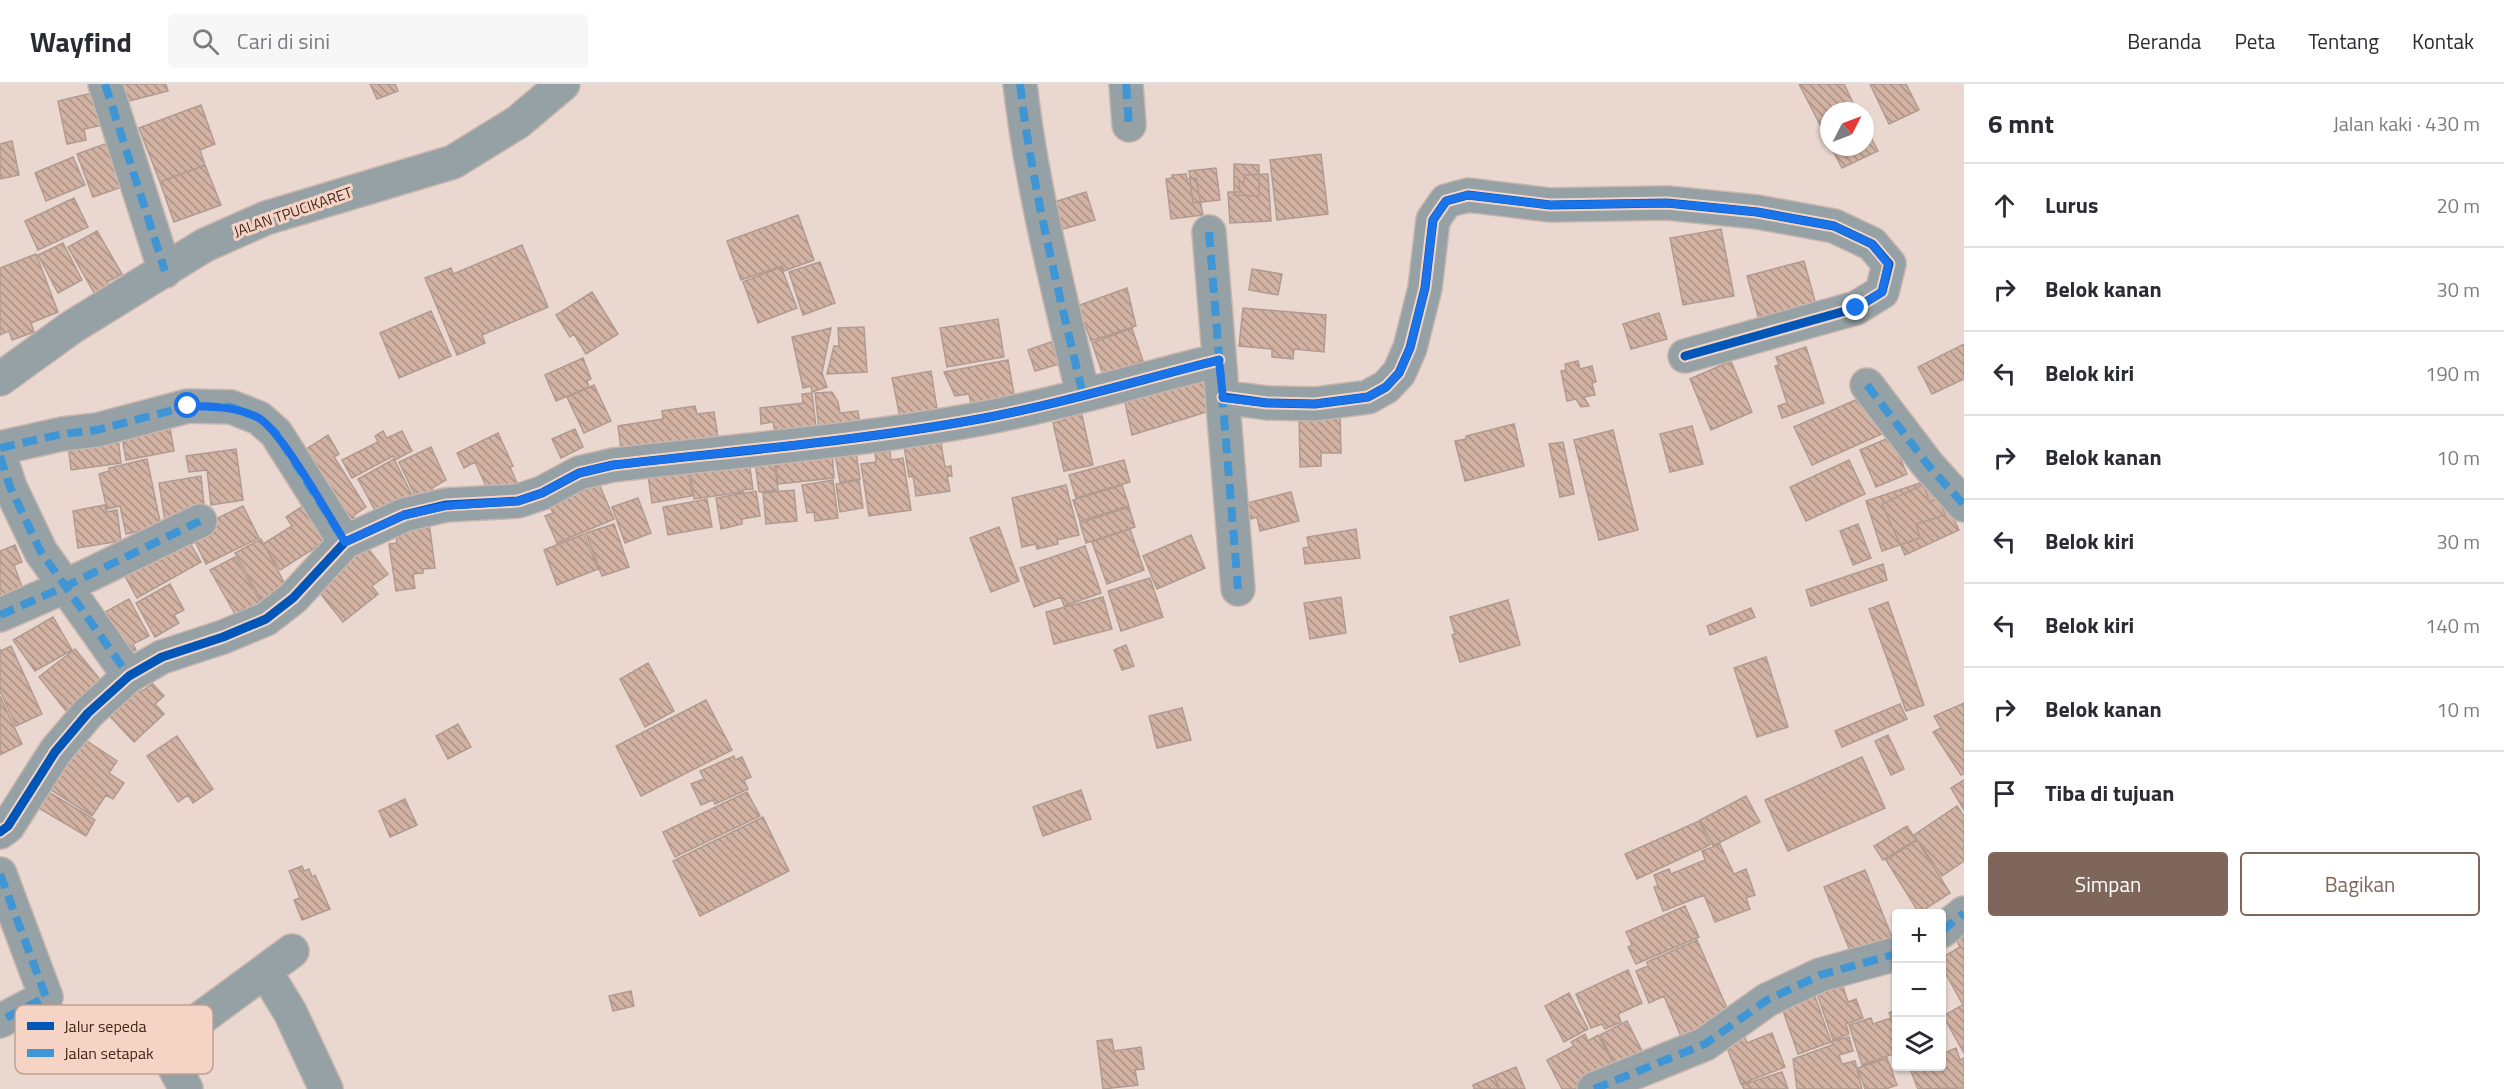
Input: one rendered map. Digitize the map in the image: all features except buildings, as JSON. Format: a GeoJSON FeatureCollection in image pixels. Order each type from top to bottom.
{"type":"FeatureCollection","features":[{"type":"Feature","properties":{"kind":"street"},"geometry":{"type":"LineString","coordinates":[[105,84],[165,271]]}},
{"type":"Feature","properties":{"kind":"street","name":"JALAN TPUCIKARET"},"geometry":{"type":"LineString","coordinates":[[0,379],[72,327],[205,245],[266,218],[453,162],[518,122],[563,84]]}},
{"type":"Feature","properties":{"kind":"street"},"geometry":{"type":"LineString","coordinates":[[1020,84],[1025,130],[1044,232],[1083,395]]}},
{"type":"Feature","properties":{"kind":"street"},"geometry":{"type":"LineString","coordinates":[[1126,84],[1129,125]]}},
{"type":"Feature","properties":{"kind":"street"},"geometry":{"type":"LineString","coordinates":[[1223,398],[1267,403],[1315,404],[1368,397],[1386,387],[1399,373],[1410,348],[1425,288],[1433,220],[1446,201],[1467,195],[1550,205],[1667,203],[1757,212],[1834,226],[1872,244],[1888,264],[1882,292],[1856,308],[1685,356]]}},
{"type":"Feature","properties":{"kind":"street"},"geometry":{"type":"LineString","coordinates":[[1209,232],[1238,589]]}},
{"type":"Feature","properties":{"kind":"street"},"geometry":{"type":"LineString","coordinates":[[0,832],[8,826],[55,752],[88,713],[129,676],[162,657],[223,637],[266,619],[293,598],[345,542],[404,515],[446,506],[518,501],[542,493],[579,473],[613,465],[828,440],[979,419],[1219,360]]}},
{"type":"Feature","properties":{"kind":"street"},"geometry":{"type":"LineString","coordinates":[[1867,385],[1928,465],[1964,506]]}},
{"type":"Feature","properties":{"kind":"street"},"geometry":{"type":"LineString","coordinates":[[0,448],[62,434],[97,430],[188,406],[231,407],[259,418],[276,433],[345,542]]}},
{"type":"Feature","properties":{"kind":"street"},"geometry":{"type":"LineString","coordinates":[[0,456],[10,487],[41,552],[129,676]]}},
{"type":"Feature","properties":{"kind":"street"},"geometry":{"type":"LineString","coordinates":[[0,615],[64,587],[200,521]]}},
{"type":"Feature","properties":{"kind":"street"},"geometry":{"type":"LineString","coordinates":[[0,874],[46,997],[31,1005]]}},
{"type":"Feature","properties":{"kind":"street"},"geometry":{"type":"LineString","coordinates":[[1946,927],[1964,914]]}},
{"type":"Feature","properties":{"kind":"street"},"geometry":{"type":"LineString","coordinates":[[213,1009],[292,951]]}},
{"type":"Feature","properties":{"kind":"street"},"geometry":{"type":"LineString","coordinates":[[1594,1089],[1705,1044],[1767,1000],[1820,975],[1892,955]]}},
{"type":"Feature","properties":{"kind":"street"},"geometry":{"type":"LineString","coordinates":[[265,971],[290,1012],[326,1089]]}},
{"type":"Feature","properties":{"kind":"street"},"geometry":{"type":"LineString","coordinates":[[0,1021],[15,1013]]}},
{"type":"Feature","properties":{"kind":"street"},"geometry":{"type":"LineString","coordinates":[[178,1074],[186,1089]]}},
{"type":"Feature","properties":{"kind":"marked path"},"geometry":{"type":"LineString","coordinates":[[105,84],[165,271]]}},
{"type":"Feature","properties":{"kind":"marked path"},"geometry":{"type":"LineString","coordinates":[[1020,84],[1039,201],[1083,395]]}},
{"type":"Feature","properties":{"kind":"marked path"},"geometry":{"type":"LineString","coordinates":[[1126,84],[1129,125]]}},
{"type":"Feature","properties":{"kind":"marked path"},"geometry":{"type":"LineString","coordinates":[[1209,232],[1238,589]]}},
{"type":"Feature","properties":{"kind":"marked path"},"geometry":{"type":"LineString","coordinates":[[1867,385],[1928,465],[1964,505]]}},
{"type":"Feature","properties":{"kind":"marked path"},"geometry":{"type":"LineString","coordinates":[[0,448],[62,434],[97,430],[188,406],[231,407],[259,418],[276,433],[345,542]]}},
{"type":"Feature","properties":{"kind":"marked path"},"geometry":{"type":"LineString","coordinates":[[0,456],[10,487],[41,552],[129,676]]}},
{"type":"Feature","properties":{"kind":"marked path"},"geometry":{"type":"LineString","coordinates":[[0,615],[64,587],[200,521]]}},
{"type":"Feature","properties":{"kind":"marked path"},"geometry":{"type":"LineString","coordinates":[[0,874],[46,997],[31,1005]]}},
{"type":"Feature","properties":{"kind":"marked path"},"geometry":{"type":"LineString","coordinates":[[1946,928],[1964,913]]}},
{"type":"Feature","properties":{"kind":"marked path"},"geometry":{"type":"LineString","coordinates":[[1594,1089],[1705,1044],[1767,1000],[1820,975],[1892,955]]}},
{"type":"Feature","properties":{"kind":"marked path"},"geometry":{"type":"LineString","coordinates":[[0,1021],[15,1013]]}},
{"type":"Feature","properties":{"kind":"cycle path"},"geometry":{"type":"LineString","coordinates":[[1223,397],[1267,403],[1315,404],[1368,397],[1386,387],[1399,373],[1410,348],[1425,288],[1433,220],[1446,201],[1468,195],[1550,205],[1667,203],[1757,212],[1834,226],[1872,244],[1889,264],[1882,292],[1856,308],[1685,356]]}},
{"type":"Feature","properties":{"kind":"cycle path"},"geometry":{"type":"LineString","coordinates":[[0,832],[8,826],[55,752],[88,713],[129,676],[162,657],[223,637],[266,619],[293,598],[345,542],[404,515],[446,505],[518,501],[542,493],[579,473],[613,465],[843,440],[979,419],[1069,399],[1219,360]]}},
{"type":"Feature","properties":{"kind":"route"},"geometry":{"type":"LineString","coordinates":[[188,406],[231,407],[259,418],[276,433],[345,542],[404,515],[446,506],[518,501],[542,493],[579,473],[613,465],[828,440],[979,419],[1219,360],[1223,398],[1267,403],[1315,404],[1368,397],[1386,387],[1399,373],[1410,348],[1425,288],[1433,220],[1446,201],[1467,195],[1550,205],[1667,203],[1757,212],[1834,226],[1872,244],[1888,264],[1882,292],[1856,308]]}}]}
